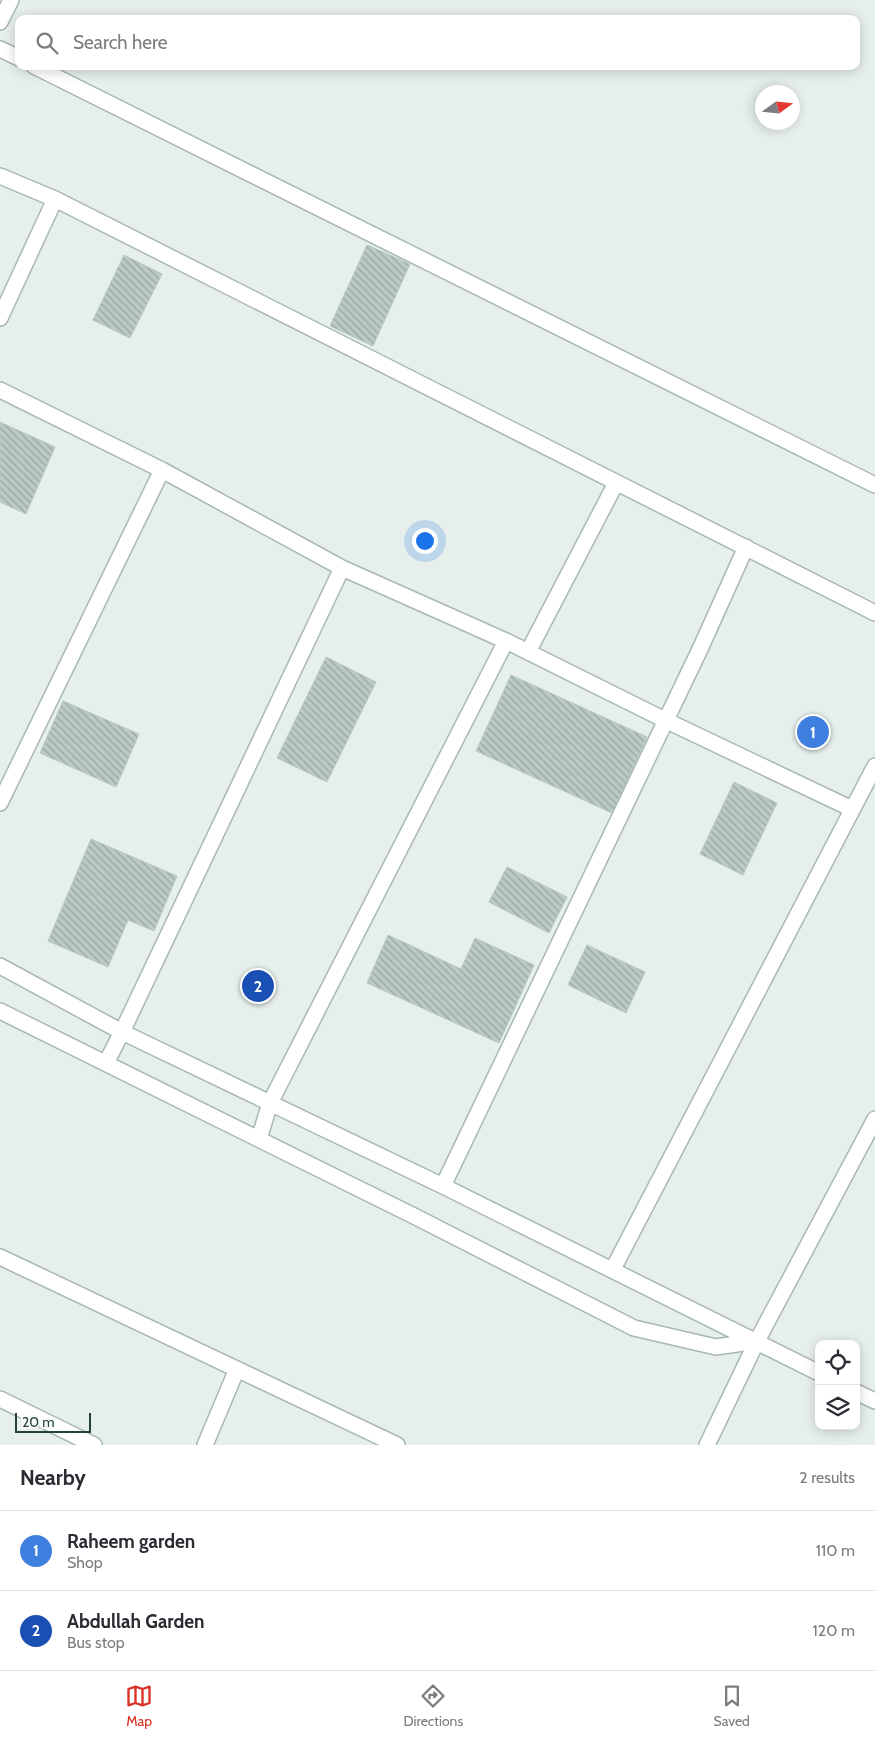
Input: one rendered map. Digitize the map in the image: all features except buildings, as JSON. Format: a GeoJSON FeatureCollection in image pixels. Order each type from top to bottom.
{"type":"FeatureCollection","features":[{"type":"Feature","properties":{"kind":"street"},"geometry":{"type":"LineString","coordinates":[[0,22],[11,0]]}},
{"type":"Feature","properties":{"kind":"street"},"geometry":{"type":"LineString","coordinates":[[0,49],[15,56]]}},
{"type":"Feature","properties":{"kind":"street"},"geometry":{"type":"LineString","coordinates":[[42,70],[875,485]]}},
{"type":"Feature","properties":{"kind":"street"},"geometry":{"type":"LineString","coordinates":[[0,176],[55,199],[875,613]]}},
{"type":"Feature","properties":{"kind":"street"},"geometry":{"type":"LineString","coordinates":[[0,318],[55,199]]}},
{"type":"Feature","properties":{"kind":"street"},"geometry":{"type":"LineString","coordinates":[[0,390],[162,470],[342,568],[506,641],[665,720],[852,809]]}},
{"type":"Feature","properties":{"kind":"street"},"geometry":{"type":"LineString","coordinates":[[0,803],[162,470]]}},
{"type":"Feature","properties":{"kind":"street"},"geometry":{"type":"LineString","coordinates":[[528,652],[616,483]]}},
{"type":"Feature","properties":{"kind":"street"},"geometry":{"type":"LineString","coordinates":[[443,1186],[701,647],[746,547]]}},
{"type":"Feature","properties":{"kind":"street"},"geometry":{"type":"LineString","coordinates":[[106,1063],[342,568]]}},
{"type":"Feature","properties":{"kind":"street"},"geometry":{"type":"LineString","coordinates":[[259,1139],[270,1103],[506,641]]}},
{"type":"Feature","properties":{"kind":"street"},"geometry":{"type":"LineString","coordinates":[[613,1269],[875,766]]}},
{"type":"Feature","properties":{"kind":"street"},"geometry":{"type":"LineString","coordinates":[[0,966],[122,1032],[613,1269],[815,1371]]}},
{"type":"Feature","properties":{"kind":"street"},"geometry":{"type":"LineString","coordinates":[[0,1010],[634,1328],[716,1347],[756,1341]]}},
{"type":"Feature","properties":{"kind":"street"},"geometry":{"type":"LineString","coordinates":[[707,1445],[756,1341],[875,1119]]}},
{"type":"Feature","properties":{"kind":"street"},"geometry":{"type":"LineString","coordinates":[[0,1257],[397,1445]]}},
{"type":"Feature","properties":{"kind":"street"},"geometry":{"type":"LineString","coordinates":[[205,1445],[237,1369]]}},
{"type":"Feature","properties":{"kind":"street"},"geometry":{"type":"LineString","coordinates":[[860,1394],[875,1401]]}},
{"type":"Feature","properties":{"kind":"street"},"geometry":{"type":"LineString","coordinates":[[0,1399],[94,1445]]}},
{"type":"Feature","properties":{"kind":"place","name":"Raheem garden"},"geometry":{"type":"Point","coordinates":[813,732]}},
{"type":"Feature","properties":{"kind":"place","name":"Abdullah Garden"},"geometry":{"type":"Point","coordinates":[258,986]}}]}
